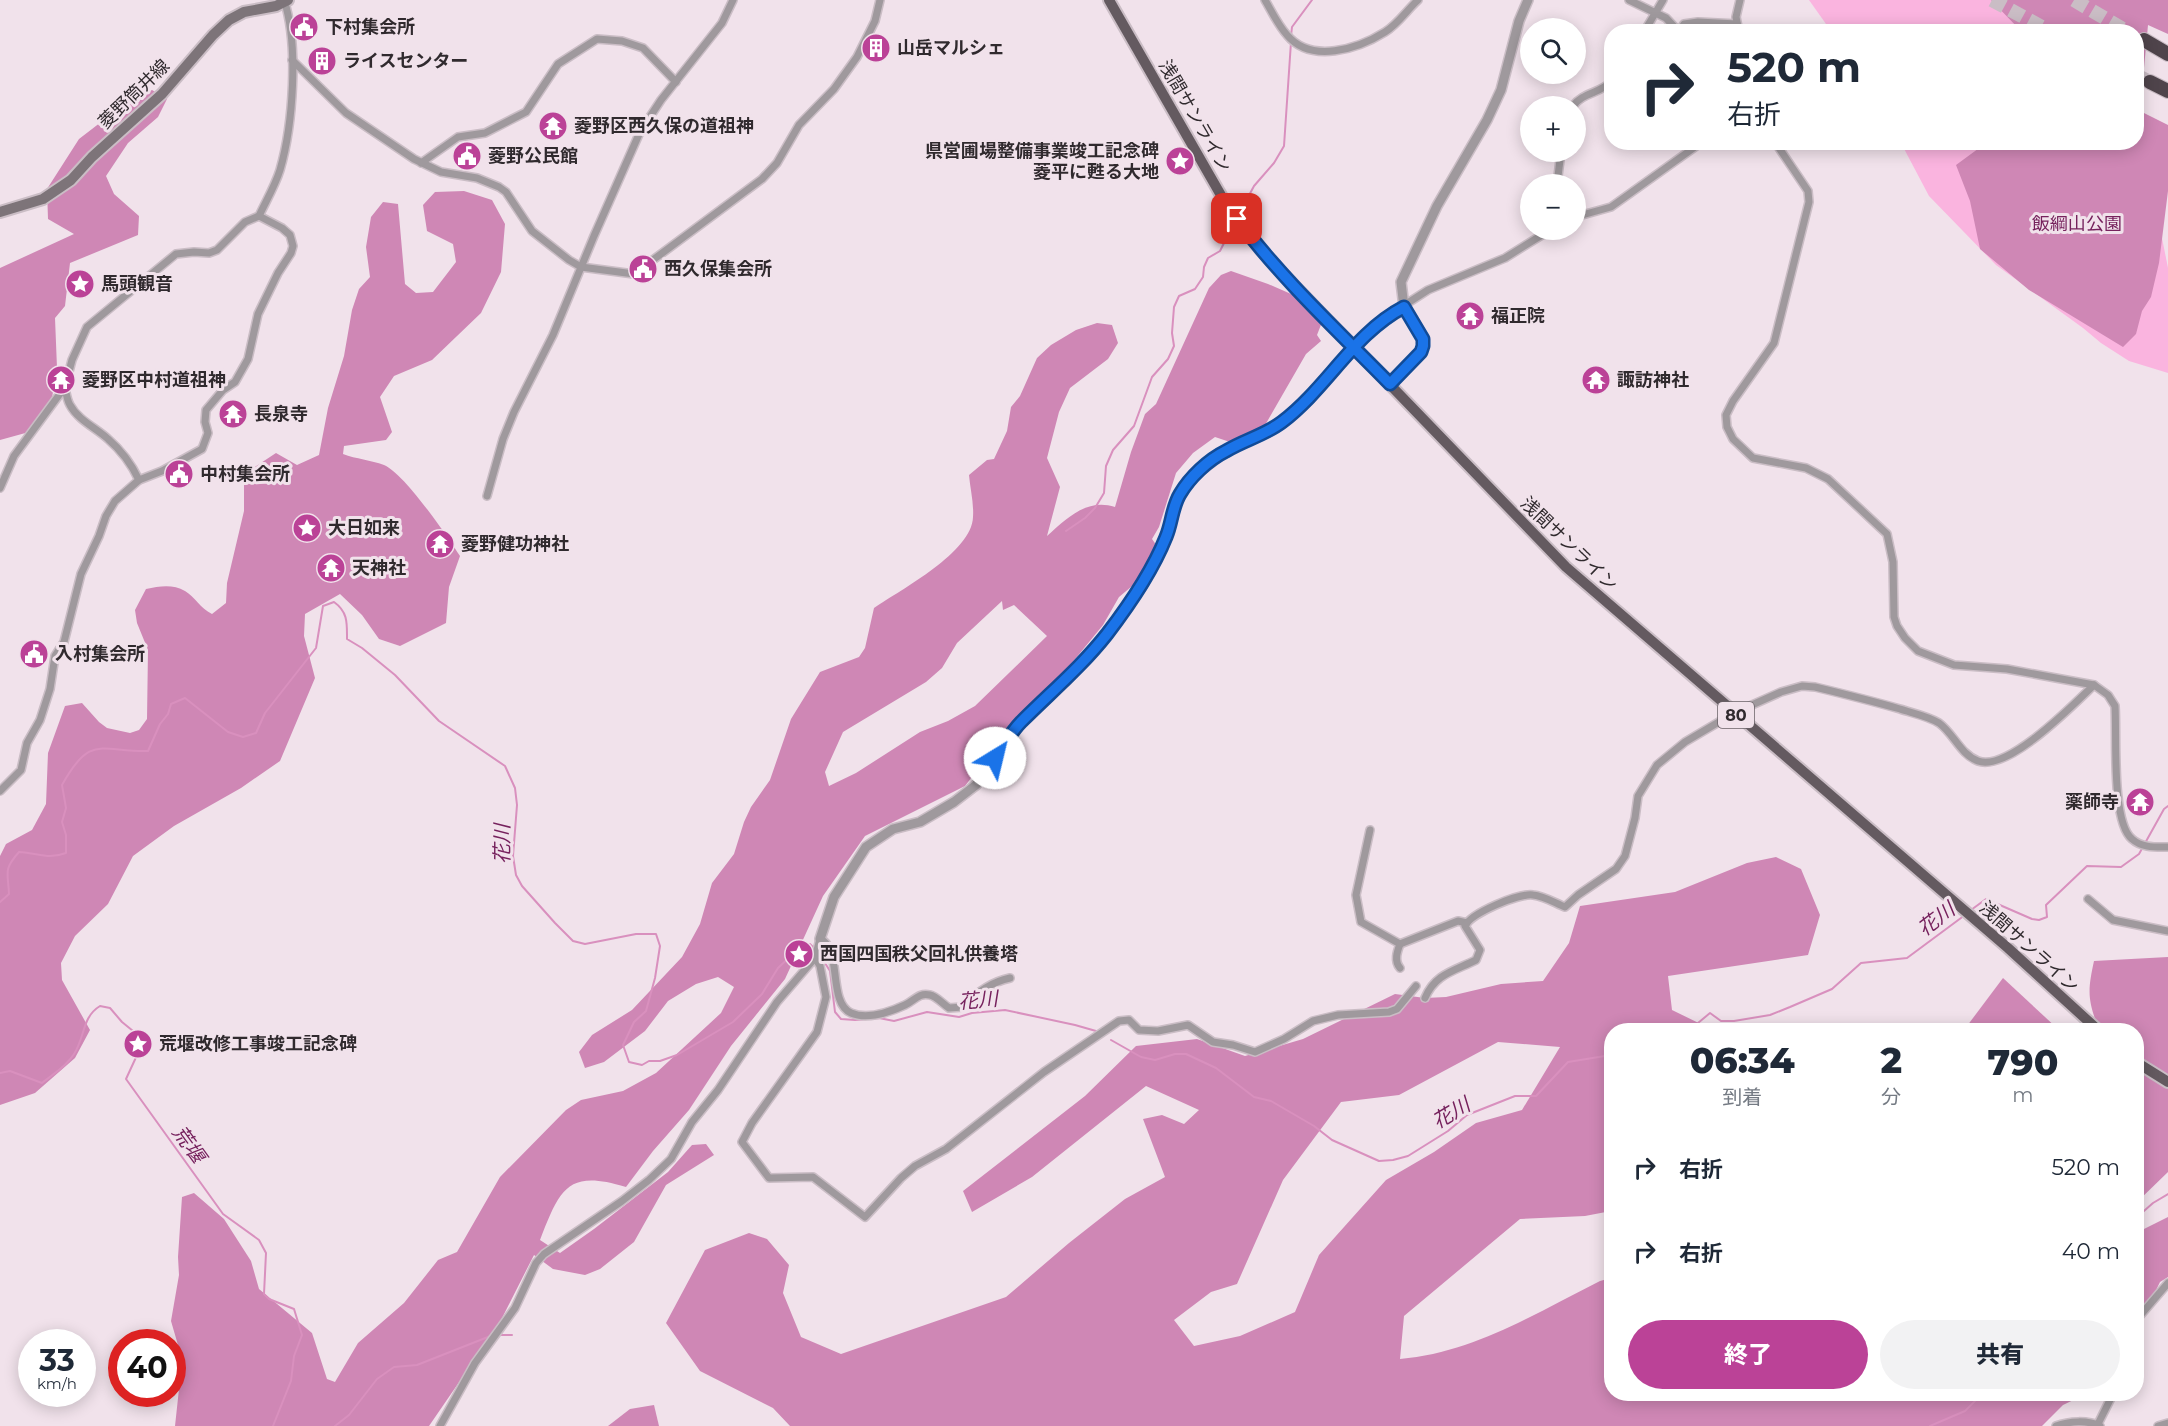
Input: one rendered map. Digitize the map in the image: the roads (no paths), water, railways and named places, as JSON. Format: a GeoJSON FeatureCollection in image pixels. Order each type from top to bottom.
{"type":"FeatureCollection","features":[{"type":"Feature","properties":{"kind":"highway"},"geometry":{"type":"LineString","coordinates":[[2144,40],[2168,54]]}},
{"type":"Feature","properties":{"kind":"highway"},"geometry":{"type":"LineString","coordinates":[[2150,82],[2168,92]]}},
{"type":"Feature","properties":{"kind":"main road","name":"浅間サンライン"},"geometry":{"type":"LineString","coordinates":[[1109,0],[1226,204],[1260,249],[1566,567],[1990,933],[2090,1023]]}},
{"type":"Feature","properties":{"kind":"main road","name":"菱野筒井線"},"geometry":{"type":"LineString","coordinates":[[0,212],[43,200],[71,180],[92,157],[162,94],[229,20],[244,12],[276,6],[286,1]]}},
{"type":"Feature","properties":{"kind":"main road"},"geometry":{"type":"LineString","coordinates":[[2144,1067],[2168,1082]]}},
{"type":"Feature","properties":{"kind":"street"},"geometry":{"type":"LineString","coordinates":[[487,496],[507,430],[553,335],[640,132],[722,22],[733,0]]}},
{"type":"Feature","properties":{"kind":"street"},"geometry":{"type":"LineString","coordinates":[[292,60],[346,113],[421,163],[441,172],[477,178],[506,192],[532,231],[581,267],[634,274],[762,179],[777,163],[799,125],[834,89],[857,57],[875,21],[880,0]]}},
{"type":"Feature","properties":{"kind":"street"},"geometry":{"type":"LineString","coordinates":[[1265,0],[1287,36],[1300,46],[1321,51],[1342,52],[1386,32],[1418,0]]}},
{"type":"Feature","properties":{"kind":"street"},"geometry":{"type":"LineString","coordinates":[[1390,384],[1421,352],[1423,346],[1423,339],[1404,307],[1401,282],[1437,206],[1487,120],[1501,90],[1528,0]]}},
{"type":"Feature","properties":{"kind":"street"},"geometry":{"type":"LineString","coordinates":[[1629,0],[1666,18],[1672,24]]}},
{"type":"Feature","properties":{"kind":"street"},"geometry":{"type":"LineString","coordinates":[[1648,24],[1663,0]]}},
{"type":"Feature","properties":{"kind":"street"},"geometry":{"type":"LineString","coordinates":[[1737,24],[1736,17],[1740,0]]}},
{"type":"Feature","properties":{"kind":"street"},"geometry":{"type":"LineString","coordinates":[[139,480],[123,454],[106,437],[91,428],[70,405],[65,387],[67,372],[87,327],[103,313],[176,254],[210,253],[217,250],[245,222],[259,216],[280,171],[290,129],[291,25],[286,1]]}},
{"type":"Feature","properties":{"kind":"street"},"geometry":{"type":"LineString","coordinates":[[1684,24],[1698,22],[1711,24]]}},
{"type":"Feature","properties":{"kind":"street"},"geometry":{"type":"LineString","coordinates":[[421,163],[458,137],[485,133],[526,112],[558,64],[597,39],[622,41],[643,48],[676,82]]}},
{"type":"Feature","properties":{"kind":"street"},"geometry":{"type":"LineString","coordinates":[[1586,96],[1604,88]]}},
{"type":"Feature","properties":{"kind":"street"},"geometry":{"type":"LineString","coordinates":[[1586,214],[1611,207],[1685,150]]}},
{"type":"Feature","properties":{"kind":"street"},"geometry":{"type":"LineString","coordinates":[[1780,150],[1808,191],[1809,202],[1774,343],[1733,401],[1726,416],[1727,427],[1732,439],[1753,458],[1806,468],[1828,479],[1887,534],[1893,562],[1894,617],[1905,638],[1918,651],[1954,665],[2007,669],[2094,685],[2108,695],[2115,706],[2118,796],[2120,816],[2126,833],[2132,840],[2144,846],[2168,847]]}},
{"type":"Feature","properties":{"kind":"street"},"geometry":{"type":"LineString","coordinates":[[0,791],[21,770],[27,742],[40,720],[50,689],[55,656],[64,642],[74,608],[75,594],[106,516],[115,501],[139,480],[162,471],[202,449],[208,433],[205,422],[206,410],[223,390],[235,382],[248,359],[258,314],[293,246],[290,235],[259,216]]}},
{"type":"Feature","properties":{"kind":"street"},"geometry":{"type":"LineString","coordinates":[[440,1426],[475,1363],[515,1308],[536,1263],[544,1254],[622,1201],[671,1159],[692,1122],[718,1090],[777,1002],[815,958],[834,897],[866,847],[893,829],[920,822],[954,802],[976,785],[1021,722],[1067,680],[1107,634],[1141,588],[1167,536],[1179,495],[1191,478],[1226,451],[1270,431],[1309,400],[1347,355],[1389,315],[1428,290],[1505,258],[1534,240]]}},
{"type":"Feature","properties":{"kind":"street"},"geometry":{"type":"LineString","coordinates":[[0,488],[14,456],[65,387]]}},
{"type":"Feature","properties":{"kind":"street"},"geometry":{"type":"LineString","coordinates":[[1400,944],[1458,921],[1467,922],[1495,905],[1525,895],[1535,895],[1565,907],[1578,894],[1616,869],[1624,856],[1635,818],[1638,796],[1657,765],[1685,742],[1734,713],[1781,692],[1802,686],[1815,687],[1921,715],[1939,723],[1965,753],[1988,763],[2040,736],[2094,685]]}},
{"type":"Feature","properties":{"kind":"street"},"geometry":{"type":"LineString","coordinates":[[1370,830],[1356,895],[1361,922],[1400,944]]}},
{"type":"Feature","properties":{"kind":"street"},"geometry":{"type":"LineString","coordinates":[[2088,899],[2113,920],[2168,930]]}},
{"type":"Feature","properties":{"kind":"street"},"geometry":{"type":"LineString","coordinates":[[1425,999],[1429,988],[1437,979],[1476,960],[1480,950],[1465,926],[1467,922]]}},
{"type":"Feature","properties":{"kind":"street"},"geometry":{"type":"LineString","coordinates":[[820,939],[826,941],[831,949],[839,995],[844,1007],[848,1012],[854,1014],[886,1013],[908,1004],[920,995],[931,995],[949,1008],[963,1006],[982,990],[1010,978]]}},
{"type":"Feature","properties":{"kind":"street"},"geometry":{"type":"LineString","coordinates":[[1400,944],[1396,958],[1400,968]]}},
{"type":"Feature","properties":{"kind":"street"},"geometry":{"type":"LineString","coordinates":[[815,958],[820,966],[826,997],[817,1032],[752,1123],[742,1142],[769,1178],[813,1177],[865,1217],[915,1166],[946,1149],[1044,1072],[1119,1021],[1129,1020],[1139,1030],[1158,1030],[1188,1025],[1212,1042],[1233,1045],[1255,1052],[1284,1039],[1312,1021],[1338,1015],[1389,1012],[1397,1009],[1416,986]]}},
{"type":"Feature","properties":{"kind":"street"},"geometry":{"type":"LineString","coordinates":[[2144,1311],[2168,1283]]}},
{"type":"Feature","properties":{"kind":"street"},"geometry":{"type":"LineString","coordinates":[[2056,1426],[2063,1423],[2080,1422],[2099,1425],[2110,1401]]}},
{"type":"Feature","properties":{"kind":"street"},"geometry":{"type":"LineString","coordinates":[[2158,1426],[2168,1423]]}},
{"type":"Feature","properties":{"kind":"waterway"},"geometry":{"type":"LineString","coordinates":[[1291,36],[1292,27],[1312,0]]}},
{"type":"Feature","properties":{"kind":"waterway"},"geometry":{"type":"LineString","coordinates":[[1239,214],[1254,186],[1274,163],[1284,146],[1291,42]]}},
{"type":"Feature","properties":{"kind":"waterway"},"geometry":{"type":"LineString","coordinates":[[1066,531],[1085,518],[1095,508],[1104,493],[1106,466],[1113,450],[1134,426],[1152,377],[1168,359],[1174,346],[1172,333],[1174,307],[1179,296],[1195,289],[1203,277],[1208,258],[1220,251],[1235,221]]}},
{"type":"Feature","properties":{"kind":"waterway","name":"花川"},"geometry":{"type":"LineString","coordinates":[[0,902],[9,894],[9,867],[19,852],[48,856],[66,853],[66,835],[62,822],[66,808],[62,785],[81,758],[89,752],[107,748],[148,751],[171,704],[185,698],[228,732],[243,737],[256,733],[265,713],[316,648],[323,606],[334,602],[344,614],[347,623],[347,639],[395,675],[439,721],[505,766],[515,788],[517,805],[513,856],[516,875],[522,886],[555,923],[573,941],[585,944],[636,934],[656,934],[660,946],[655,978],[646,1011],[634,1022],[623,1045],[629,1062],[642,1065],[649,1061],[660,1061],[677,1055],[733,1022],[762,994],[778,968],[795,952],[810,944],[814,948]]}},
{"type":"Feature","properties":{"kind":"waterway","name":"花川"},"geometry":{"type":"LineString","coordinates":[[1971,910],[1986,899],[2032,919],[2039,920],[2047,917],[2046,905],[2087,866],[2121,867],[2139,854],[2164,809],[2168,806]]}},
{"type":"Feature","properties":{"kind":"waterway","name":"花川"},"geometry":{"type":"LineString","coordinates":[[1698,1023],[1710,1013],[1721,1021],[1734,1021],[1770,1015],[1790,1007],[1832,989],[1861,963],[1907,958],[1965,915]]}},
{"type":"Feature","properties":{"kind":"waterway","name":"花川"},"geometry":{"type":"LineString","coordinates":[[818,952],[830,971],[835,1012],[841,1019],[879,1018],[894,1021],[927,1012],[959,1017],[972,1013],[1005,1010],[1096,1031]]}},
{"type":"Feature","properties":{"kind":"waterway","name":"荒堰"},"geometry":{"type":"LineString","coordinates":[[0,1073],[10,1071],[42,1083],[71,1059],[78,1048],[90,1016],[100,1006],[110,1008],[122,1022],[144,1040],[126,1079],[223,1214],[259,1240],[266,1253],[264,1294],[269,1299],[294,1309],[302,1335],[294,1356],[291,1381],[273,1426]]}},
{"type":"Feature","properties":{"kind":"waterway","name":"花川"},"geometry":{"type":"LineString","coordinates":[[1111,1040],[1141,1057],[1155,1060],[1175,1054],[1186,1054],[1216,1068],[1254,1097],[1271,1101],[1314,1126],[1332,1140],[1379,1161],[1408,1156],[1448,1131],[1467,1115],[1515,1096],[1536,1096],[1568,1062],[1604,1056]]}},
{"type":"Feature","properties":{"kind":"waterway"},"geometry":{"type":"LineString","coordinates":[[2144,1211],[2168,1194]]}},
{"type":"Feature","properties":{"kind":"waterway","name":"荒堰"},"geometry":{"type":"LineString","coordinates":[[335,1426],[349,1415],[377,1379],[394,1367],[417,1365],[493,1335]]}},
{"type":"Feature","properties":{"kind":"waterway","name":"荒堰"},"geometry":{"type":"LineString","coordinates":[[498,1335],[512,1335]]}},
{"type":"Feature","properties":{"kind":"waterway"},"geometry":{"type":"LineString","coordinates":[[1930,1426],[1965,1411],[1975,1401]]}},
{"type":"Feature","properties":{"kind":"tunnel"},"geometry":{"type":"LineString","coordinates":[[1992,0],[2036,24]]}},
{"type":"Feature","properties":{"kind":"tunnel"},"geometry":{"type":"LineString","coordinates":[[2074,0],[2114,24]]}},
{"type":"Feature","properties":{"kind":"tunnel"},"geometry":{"type":"LineString","coordinates":[[2144,79],[2150,82]]}},
{"type":"Feature","properties":{"kind":"place","name":"下村集会所"},"geometry":{"type":"Point","coordinates":[304,27]}},
{"type":"Feature","properties":{"kind":"place","name":"山岳マルシェ"},"geometry":{"type":"Point","coordinates":[876,48]}},
{"type":"Feature","properties":{"kind":"place","name":"ライスセンター"},"geometry":{"type":"Point","coordinates":[322,61]}},
{"type":"Feature","properties":{"kind":"place","name":"菱野区西久保の道祖神"},"geometry":{"type":"Point","coordinates":[553,126]}},
{"type":"Feature","properties":{"kind":"place","name":"菱野公民館"},"geometry":{"type":"Point","coordinates":[467,156]}},
{"type":"Feature","properties":{"kind":"place","name":"県営圃場整備事業竣工記念碑 菱平に甦る大地"},"geometry":{"type":"Point","coordinates":[1180,161]}},
{"type":"Feature","properties":{"kind":"place","name":"西久保集会所"},"geometry":{"type":"Point","coordinates":[643,269]}},
{"type":"Feature","properties":{"kind":"place","name":"馬頭観音"},"geometry":{"type":"Point","coordinates":[80,284]}},
{"type":"Feature","properties":{"kind":"place","name":"福正院"},"geometry":{"type":"Point","coordinates":[1470,316]}},
{"type":"Feature","properties":{"kind":"place","name":"菱野区中村道祖神"},"geometry":{"type":"Point","coordinates":[61,380]}},
{"type":"Feature","properties":{"kind":"place","name":"諏訪神社"},"geometry":{"type":"Point","coordinates":[1596,380]}},
{"type":"Feature","properties":{"kind":"place","name":"長泉寺"},"geometry":{"type":"Point","coordinates":[233,414]}},
{"type":"Feature","properties":{"kind":"place","name":"中村集会所"},"geometry":{"type":"Point","coordinates":[179,474]}},
{"type":"Feature","properties":{"kind":"place","name":"大日如来"},"geometry":{"type":"Point","coordinates":[307,528]}},
{"type":"Feature","properties":{"kind":"place","name":"菱野健功神社"},"geometry":{"type":"Point","coordinates":[440,544]}},
{"type":"Feature","properties":{"kind":"place","name":"天神社"},"geometry":{"type":"Point","coordinates":[331,568]}},
{"type":"Feature","properties":{"kind":"place","name":"入村集会所"},"geometry":{"type":"Point","coordinates":[34,654]}},
{"type":"Feature","properties":{"kind":"place","name":"薬師寺"},"geometry":{"type":"Point","coordinates":[2140,802]}},
{"type":"Feature","properties":{"kind":"place","name":"西国四国秩父回礼供養塔"},"geometry":{"type":"Point","coordinates":[799,954]}},
{"type":"Feature","properties":{"kind":"place","name":"荒堰改修工事竣工記念碑"},"geometry":{"type":"Point","coordinates":[138,1044]}},
{"type":"Feature","properties":{"kind":"park label","name":"飯綱山公園"},"geometry":{"type":"Point","coordinates":[2077,224]}}]}
